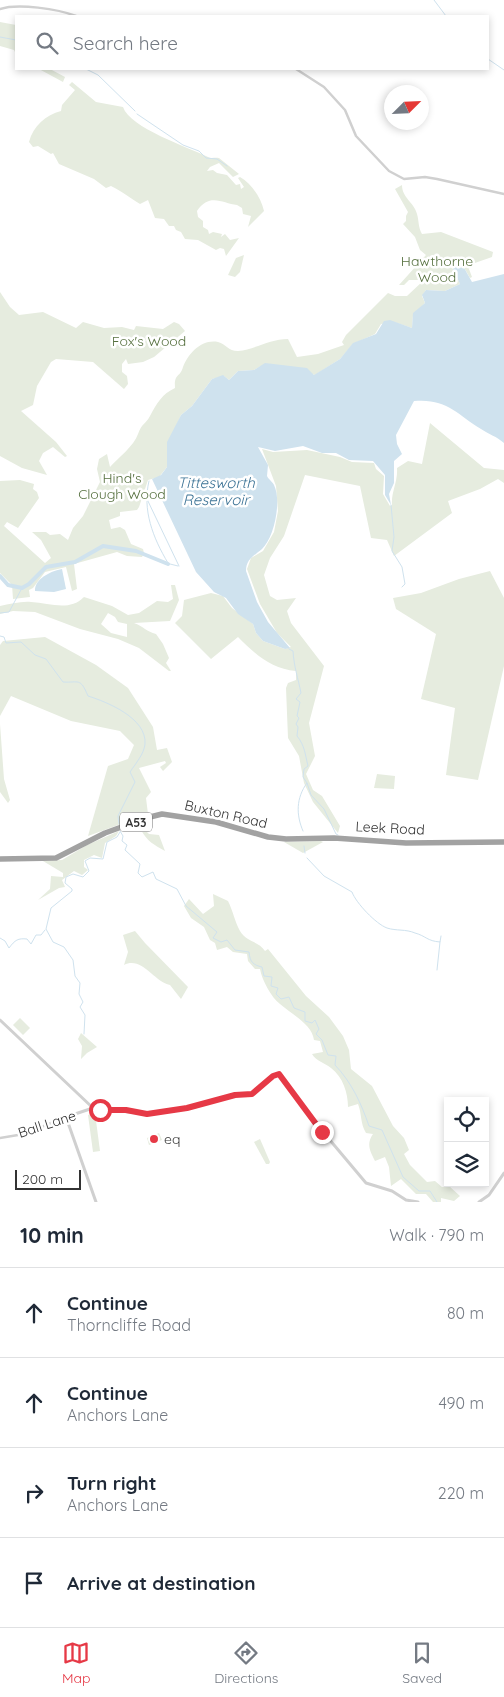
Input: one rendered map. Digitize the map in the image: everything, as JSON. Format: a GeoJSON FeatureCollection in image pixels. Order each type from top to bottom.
{"type":"FeatureCollection","features":[{"type":"Feature","properties":{"kind":"highway","name":"Buxton Road"},"geometry":{"type":"LineString","coordinates":[[0,859],[56,858],[105,833],[162,814],[216,822],[276,838]]}},
{"type":"Feature","properties":{"kind":"highway","name":"Leek Road"},"geometry":{"type":"LineString","coordinates":[[276,838],[334,838],[406,843],[504,842]]}},
{"type":"Feature","properties":{"kind":"street"},"geometry":{"type":"LineString","coordinates":[[0,9],[18,7],[72,15]]}},
{"type":"Feature","properties":{"kind":"street"},"geometry":{"type":"LineString","coordinates":[[298,70],[324,86],[346,110],[356,136],[389,171],[404,179],[425,177],[504,194]]}},
{"type":"Feature","properties":{"kind":"street"},"geometry":{"type":"LineString","coordinates":[[0,1020],[93,1108],[100,1110],[126,1110],[147,1114],[187,1108],[239,1094],[252,1094],[273,1076],[279,1074],[283,1076],[313,1120],[366,1183],[372,1187],[379,1186],[392,1191],[406,1200],[418,1202]]}},
{"type":"Feature","properties":{"kind":"street","name":"Ball Lane"},"geometry":{"type":"LineString","coordinates":[[0,1138],[24,1134],[93,1108]]}},
{"type":"Feature","properties":{"kind":"street"},"geometry":{"type":"LineString","coordinates":[[66,1117],[96,1202]]}},
{"type":"Feature","properties":{"kind":"street"},"geometry":{"type":"LineString","coordinates":[[479,1202],[489,1195],[504,1173]]}},
{"type":"Feature","properties":{"kind":"green space"},"geometry":{"type":"Polygon","coordinates":[[[0,22],[15,25],[15,52],[0,46],[0,22]]]}},
{"type":"Feature","properties":{"kind":"green space"},"geometry":{"type":"Polygon","coordinates":[[[41,70],[52,70],[65,77],[63,82],[41,70]]]}},
{"type":"Feature","properties":{"kind":"green space"},"geometry":{"type":"Polygon","coordinates":[[[72,82],[96,102],[123,107],[128,115],[148,129],[209,158],[219,158],[239,174],[233,177],[219,163],[210,167],[207,171],[213,170],[227,175],[236,185],[240,184],[241,189],[244,187],[238,178],[240,177],[252,187],[261,201],[264,211],[248,227],[251,216],[243,214],[242,208],[237,205],[212,200],[202,205],[197,211],[198,217],[203,221],[203,227],[208,230],[209,234],[213,232],[222,234],[221,237],[225,234],[230,240],[239,238],[226,256],[224,249],[216,250],[198,240],[185,239],[181,232],[176,230],[174,226],[169,226],[164,219],[155,218],[148,200],[140,204],[111,186],[106,188],[94,179],[59,164],[53,153],[51,154],[38,146],[33,147],[29,142],[37,126],[45,118],[61,111],[62,105],[75,90],[69,85],[72,82]]]}},
{"type":"Feature","properties":{"kind":"green space","name":"Hind's Clough Wood"},"geometry":{"type":"Polygon","coordinates":[[[402,185],[404,193],[418,217],[422,234],[441,232],[493,252],[492,257],[472,264],[469,269],[472,277],[470,278],[462,264],[455,259],[453,269],[460,284],[445,291],[426,290],[422,296],[425,303],[413,315],[412,328],[394,322],[381,324],[375,334],[353,344],[340,359],[315,375],[309,371],[261,366],[254,370],[238,371],[229,380],[224,376],[212,379],[192,406],[181,415],[167,446],[167,467],[159,477],[148,480],[137,510],[120,512],[120,516],[109,520],[111,529],[120,527],[125,530],[131,544],[143,549],[142,557],[127,556],[117,552],[74,564],[77,589],[72,591],[66,567],[45,572],[33,588],[29,590],[30,597],[13,599],[12,585],[0,573],[0,481],[20,480],[34,484],[33,489],[37,492],[39,498],[18,528],[7,522],[4,526],[45,563],[51,558],[41,540],[32,532],[46,532],[50,535],[60,534],[68,540],[73,528],[83,516],[100,482],[97,469],[99,459],[107,454],[110,467],[129,447],[160,399],[175,388],[176,378],[188,357],[196,348],[206,343],[218,342],[232,350],[238,351],[281,339],[288,339],[297,357],[318,354],[344,345],[342,342],[346,335],[388,293],[395,296],[407,296],[424,280],[409,280],[404,285],[399,285],[426,255],[420,250],[415,237],[403,224],[406,221],[408,212],[395,189],[402,185]]]}},
{"type":"Feature","properties":{"kind":"green space"},"geometry":{"type":"Polygon","coordinates":[[[244,255],[240,272],[235,277],[228,275],[236,258],[244,255]]]}},
{"type":"Feature","properties":{"kind":"green space","name":"Fox's Wood"},"geometry":{"type":"Polygon","coordinates":[[[0,292],[10,307],[19,315],[43,312],[76,328],[83,322],[104,328],[122,327],[134,330],[136,326],[163,329],[174,322],[179,324],[185,331],[154,357],[143,362],[128,364],[126,359],[122,364],[122,372],[127,376],[128,384],[124,389],[93,362],[56,359],[51,362],[37,386],[33,405],[21,411],[56,442],[67,456],[65,457],[53,447],[43,453],[39,461],[47,475],[22,468],[0,456],[0,292]]]}},
{"type":"Feature","properties":{"kind":"green space"},"geometry":{"type":"Polygon","coordinates":[[[430,423],[484,468],[504,470],[504,483],[498,479],[480,489],[448,501],[452,513],[394,556],[387,540],[371,538],[360,486],[305,475],[284,536],[270,558],[264,575],[270,596],[277,600],[296,598],[287,611],[291,623],[324,666],[309,723],[315,756],[306,774],[313,790],[322,796],[340,826],[338,833],[313,802],[304,783],[299,756],[288,738],[286,688],[288,683],[296,680],[296,671],[287,670],[264,660],[238,637],[211,659],[175,623],[182,616],[184,600],[211,593],[223,596],[232,608],[253,624],[256,633],[263,641],[285,649],[291,647],[277,633],[260,604],[247,569],[251,558],[263,551],[274,532],[278,511],[276,486],[262,449],[273,452],[307,450],[340,457],[352,462],[374,463],[376,469],[384,476],[383,494],[390,506],[392,505],[397,468],[408,461],[422,464],[430,423]]]}},
{"type":"Feature","properties":{"kind":"green space"},"geometry":{"type":"Polygon","coordinates":[[[490,571],[504,598],[504,666],[478,780],[446,775],[455,708],[421,699],[436,634],[396,609],[393,598],[421,593],[459,579],[490,571]]]}},
{"type":"Feature","properties":{"kind":"green space"},"geometry":{"type":"Polygon","coordinates":[[[171,585],[175,585],[179,600],[170,621],[134,623],[156,634],[169,658],[166,663],[171,671],[139,648],[118,639],[80,629],[35,612],[13,611],[0,614],[0,606],[8,604],[27,602],[59,606],[78,602],[84,597],[112,606],[128,615],[139,613],[157,601],[168,602],[173,599],[171,585]],[[108,613],[101,624],[111,633],[127,637],[127,624],[118,622],[115,617],[108,613]]]}},
{"type":"Feature","properties":{"kind":"green space"},"geometry":{"type":"Polygon","coordinates":[[[45,637],[96,665],[128,688],[153,727],[157,750],[167,748],[172,762],[163,771],[160,767],[166,763],[165,761],[139,768],[151,792],[146,798],[148,814],[88,836],[108,766],[128,759],[134,745],[120,731],[71,721],[11,696],[0,716],[0,645],[3,641],[45,637]]]}},
{"type":"Feature","properties":{"kind":"green space"},"geometry":{"type":"Polygon","coordinates":[[[0,724],[4,779],[10,800],[8,803],[0,792],[0,724]]]}},
{"type":"Feature","properties":{"kind":"green space"},"geometry":{"type":"Polygon","coordinates":[[[377,774],[395,776],[394,789],[374,788],[377,774]]]}},
{"type":"Feature","properties":{"kind":"green space"},"geometry":{"type":"Polygon","coordinates":[[[143,828],[149,834],[159,835],[165,851],[148,840],[141,830],[143,828]]]}},
{"type":"Feature","properties":{"kind":"green space"},"geometry":{"type":"Polygon","coordinates":[[[119,831],[116,836],[105,843],[102,858],[94,855],[84,860],[84,867],[88,870],[82,875],[74,871],[62,880],[65,887],[59,888],[38,900],[50,889],[51,876],[63,877],[63,873],[43,861],[62,860],[87,845],[119,831]]]}},
{"type":"Feature","properties":{"kind":"green space"},"geometry":{"type":"Polygon","coordinates":[[[284,842],[323,842],[303,853],[284,842]]]}},
{"type":"Feature","properties":{"kind":"green space"},"geometry":{"type":"Polygon","coordinates":[[[213,894],[228,901],[238,928],[243,935],[265,951],[268,949],[306,996],[329,1017],[343,1036],[349,1050],[351,1069],[372,1086],[393,1126],[404,1138],[409,1150],[404,1154],[410,1165],[427,1182],[435,1181],[442,1187],[450,1187],[460,1196],[454,1201],[441,1198],[441,1202],[433,1202],[426,1194],[416,1194],[401,1179],[391,1186],[389,1167],[385,1157],[375,1161],[372,1154],[369,1144],[373,1134],[366,1133],[364,1129],[358,1104],[348,1107],[346,1091],[339,1076],[312,1054],[323,1052],[320,1041],[314,1040],[305,1024],[273,997],[260,969],[255,969],[248,961],[247,954],[233,952],[227,947],[217,950],[215,943],[210,940],[204,927],[191,918],[184,906],[189,899],[203,914],[214,906],[213,894]]]}},
{"type":"Feature","properties":{"kind":"green space"},"geometry":{"type":"Polygon","coordinates":[[[135,931],[188,987],[181,999],[170,985],[164,983],[137,964],[130,963],[124,965],[128,952],[123,935],[135,931]]]}},
{"type":"Feature","properties":{"kind":"green space"},"geometry":{"type":"Polygon","coordinates":[[[20,1018],[30,1028],[23,1035],[13,1025],[20,1018]]]}},
{"type":"Feature","properties":{"kind":"green space"},"geometry":{"type":"Polygon","coordinates":[[[81,1033],[97,1047],[81,1059],[82,1046],[78,1039],[81,1033]]]}},
{"type":"Feature","properties":{"kind":"green space"},"geometry":{"type":"Polygon","coordinates":[[[95,1113],[100,1151],[93,1152],[88,1115],[95,1113]]]}},
{"type":"Feature","properties":{"kind":"green space","name":"eq"},"geometry":{"type":"Polygon","coordinates":[[[159,1133],[162,1140],[149,1145],[147,1138],[159,1133]]]}},
{"type":"Feature","properties":{"kind":"green space"},"geometry":{"type":"Polygon","coordinates":[[[260,1139],[270,1162],[269,1164],[266,1164],[254,1142],[260,1139]]]}},
{"type":"Feature","properties":{"kind":"water","name":"Tittesworth Reservoir"},"geometry":{"type":"Polygon","coordinates":[[[455,259],[462,264],[472,282],[504,274],[504,443],[450,408],[435,402],[414,401],[396,435],[397,444],[402,454],[394,461],[394,483],[389,494],[391,505],[385,495],[385,475],[373,461],[349,460],[336,453],[322,453],[303,446],[275,451],[258,447],[268,465],[267,476],[276,492],[277,509],[270,537],[262,549],[249,561],[246,571],[257,602],[268,622],[290,648],[285,649],[263,641],[256,633],[253,624],[238,614],[226,598],[214,592],[196,572],[152,479],[161,475],[167,467],[167,442],[181,415],[192,406],[212,379],[223,375],[229,380],[238,371],[254,370],[265,363],[307,368],[314,375],[340,359],[353,343],[376,334],[384,321],[390,320],[412,328],[413,313],[425,303],[422,295],[426,290],[445,291],[460,284],[453,269],[455,259]]]}},
{"type":"Feature","properties":{"kind":"water"},"geometry":{"type":"Polygon","coordinates":[[[62,569],[66,589],[54,592],[35,591],[35,587],[40,579],[62,569]]]}},
{"type":"Feature","properties":{"kind":"waterway"},"geometry":{"type":"LineString","coordinates":[[434,0],[445,15]]}},
{"type":"Feature","properties":{"kind":"waterway"},"geometry":{"type":"LineString","coordinates":[[0,37],[15,40]]}},
{"type":"Feature","properties":{"kind":"waterway"},"geometry":{"type":"LineString","coordinates":[[489,60],[504,70]]}},
{"type":"Feature","properties":{"kind":"waterway"},"geometry":{"type":"LineString","coordinates":[[88,70],[98,75],[135,111]]}},
{"type":"Feature","properties":{"kind":"waterway"},"geometry":{"type":"LineString","coordinates":[[137,114],[183,145],[199,151],[206,158],[217,159],[227,166]]}},
{"type":"Feature","properties":{"kind":"waterway"},"geometry":{"type":"LineString","coordinates":[[149,481],[147,503],[150,524],[168,563]]}},
{"type":"Feature","properties":{"kind":"waterway"},"geometry":{"type":"LineString","coordinates":[[146,497],[179,566]]}},
{"type":"Feature","properties":{"kind":"waterway"},"geometry":{"type":"LineString","coordinates":[[391,505],[394,537],[392,551],[402,567],[405,584],[402,587]]}},
{"type":"Feature","properties":{"kind":"waterway"},"geometry":{"type":"LineString","coordinates":[[0,576],[8,585],[22,588],[29,584],[46,567],[75,562],[103,546],[136,551],[168,564]]}},
{"type":"Feature","properties":{"kind":"waterway"},"geometry":{"type":"LineString","coordinates":[[170,564],[178,566]]}},
{"type":"Feature","properties":{"kind":"waterway"},"geometry":{"type":"LineString","coordinates":[[0,613],[9,612],[22,588]]}},
{"type":"Feature","properties":{"kind":"waterway"},"geometry":{"type":"LineString","coordinates":[[0,636],[4,637],[6,643],[21,642],[35,655],[46,659],[63,682],[81,683],[88,696],[124,712],[140,726],[145,744],[143,751],[130,772],[135,782],[118,816],[119,824]]}},
{"type":"Feature","properties":{"kind":"waterway"},"geometry":{"type":"LineString","coordinates":[[289,649],[293,651],[301,693],[296,699],[300,702],[297,716],[299,718],[296,724],[298,727],[297,736],[303,747],[308,766],[304,769],[303,777],[307,783]]}},
{"type":"Feature","properties":{"kind":"waterway"},"geometry":{"type":"LineString","coordinates":[[303,831],[298,807],[303,789],[307,783],[311,795],[324,809],[338,835]]}},
{"type":"Feature","properties":{"kind":"waterway"},"geometry":{"type":"LineString","coordinates":[[120,831],[123,836],[122,841],[127,845],[125,850],[140,864],[138,873],[142,877],[153,872],[156,879],[177,889],[186,906],[217,932],[213,938],[221,942],[227,940],[235,950],[249,952],[252,962],[262,967],[264,976],[272,977],[271,986],[278,988],[276,994],[281,999],[289,997],[294,1008],[305,1012],[305,1021],[312,1023],[315,1020],[319,1029],[316,1034],[322,1040],[328,1055],[336,1056],[335,1065],[355,1094],[369,1126],[382,1130],[403,1177],[419,1191],[430,1191],[437,1202]]}},
{"type":"Feature","properties":{"kind":"waterway"},"geometry":{"type":"LineString","coordinates":[[84,1034],[85,1015],[80,1007],[83,1002],[79,994],[80,983],[75,976],[73,960],[64,947],[53,942],[46,929],[51,908],[72,891],[65,883],[66,877],[73,874],[83,877],[89,871],[85,861],[90,858],[103,859],[107,842],[117,837],[120,832]]}},
{"type":"Feature","properties":{"kind":"waterway"},"geometry":{"type":"LineString","coordinates":[[304,846],[305,853]]}},
{"type":"Feature","properties":{"kind":"waterway"},"geometry":{"type":"LineString","coordinates":[[307,858],[324,876],[352,892],[372,918],[383,926],[390,929],[412,932],[429,940],[440,942],[441,936]]}},
{"type":"Feature","properties":{"kind":"waterway"},"geometry":{"type":"LineString","coordinates":[[0,938],[5,941],[9,948],[19,939],[27,939],[31,944],[36,935],[41,935],[45,930]]}},
{"type":"Feature","properties":{"kind":"waterway"},"geometry":{"type":"LineString","coordinates":[[437,970],[440,942]]}},
{"type":"Feature","properties":{"kind":"place","name":"eq"},"geometry":{"type":"Point","coordinates":[154,1139]}},
{"type":"Feature","properties":{"kind":"route"},"geometry":{"type":"LineString","coordinates":[[100,1110],[126,1110],[147,1114],[187,1108],[239,1094],[252,1094],[273,1076],[279,1074],[283,1076],[322,1132]]}},
{"type":"Feature","properties":{"kind":"park label","name":"Hawthorne Wood"},"geometry":{"type":"Point","coordinates":[437,270]}}]}
